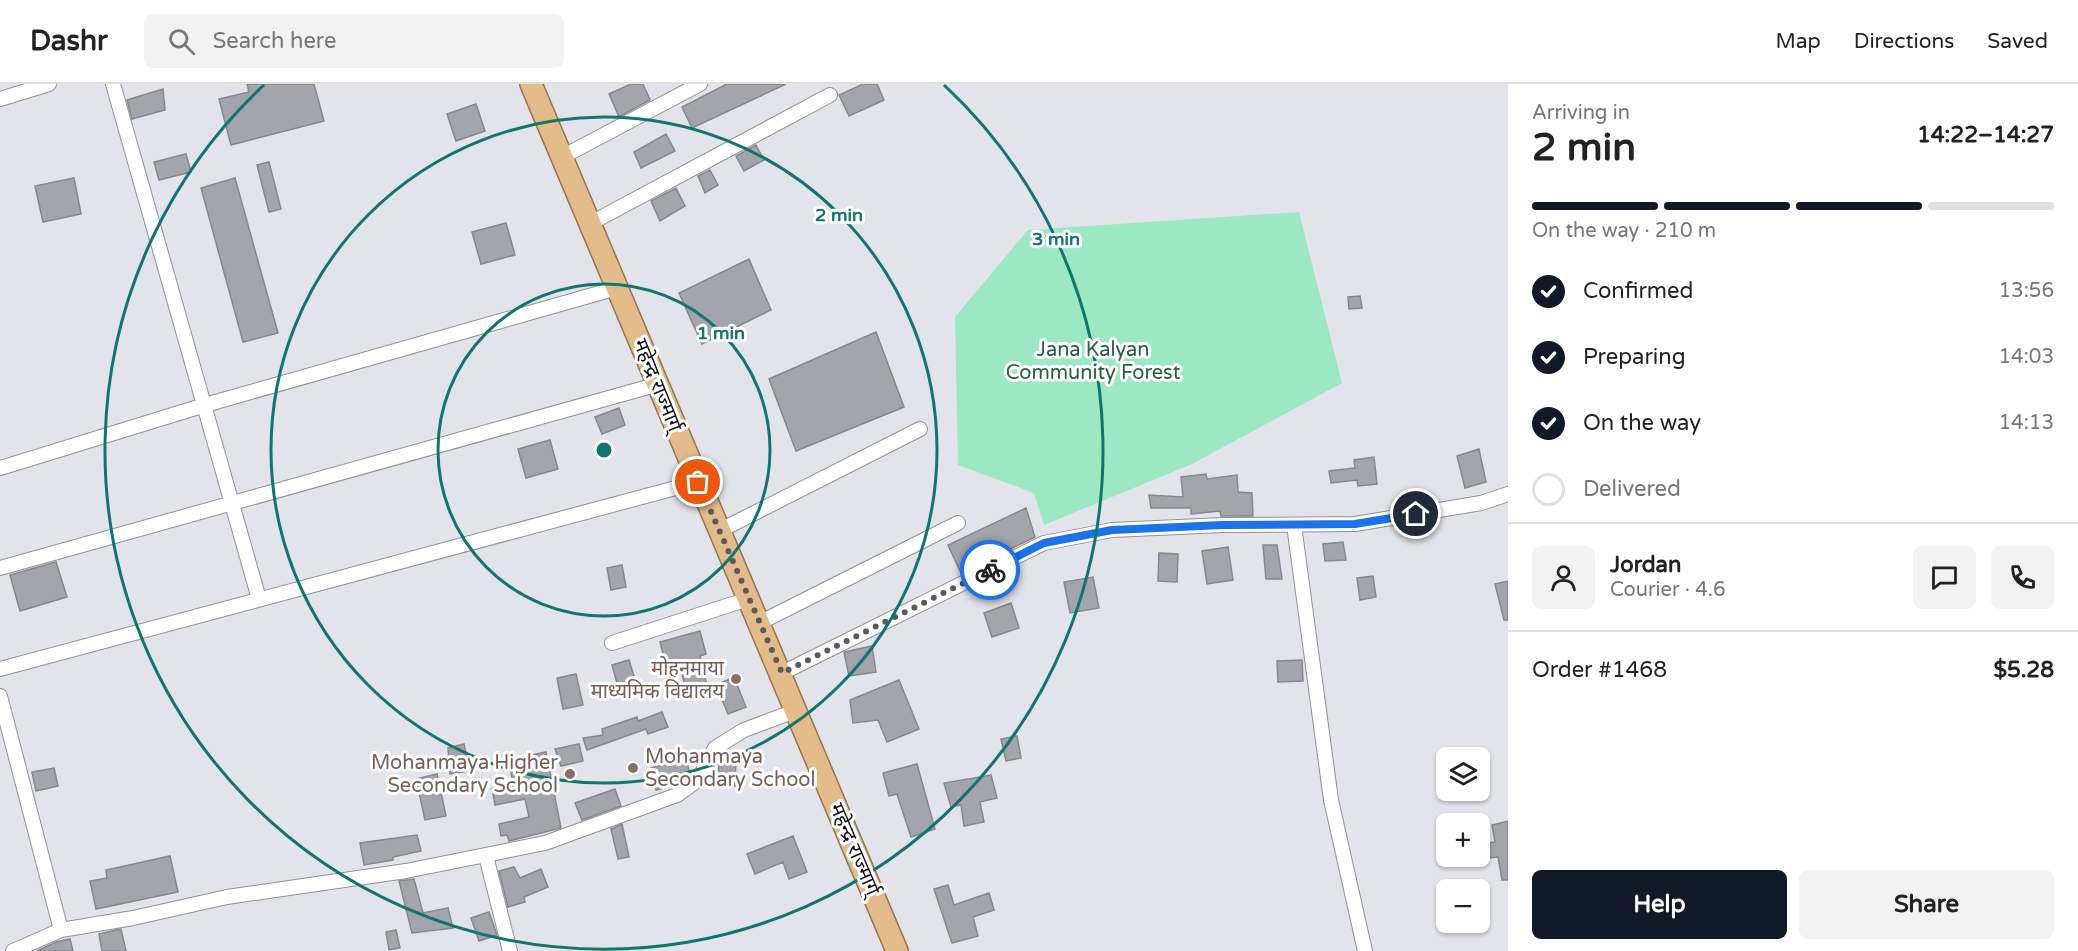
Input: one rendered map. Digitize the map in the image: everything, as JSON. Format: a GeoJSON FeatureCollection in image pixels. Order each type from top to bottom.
{"type":"FeatureCollection","features":[{"type":"Feature","properties":{"kind":"highway","name":"महेन्द्र राज्मार्ग्"},"geometry":{"type":"LineString","coordinates":[[531,84],[560,158],[659,384],[698,482],[782,673],[897,951]]}},
{"type":"Feature","properties":{"kind":"street"},"geometry":{"type":"LineString","coordinates":[[0,99],[49,84]]}},
{"type":"Feature","properties":{"kind":"street"},"geometry":{"type":"LineString","coordinates":[[113,84],[259,599]]}},
{"type":"Feature","properties":{"kind":"street"},"geometry":{"type":"LineString","coordinates":[[560,158],[673,90],[700,84]]}},
{"type":"Feature","properties":{"kind":"street"},"geometry":{"type":"LineString","coordinates":[[589,224],[830,95]]}},
{"type":"Feature","properties":{"kind":"street"},"geometry":{"type":"LineString","coordinates":[[0,468],[205,405],[617,288]]}},
{"type":"Feature","properties":{"kind":"street"},"geometry":{"type":"LineString","coordinates":[[0,568],[659,384]]}},
{"type":"Feature","properties":{"kind":"street"},"geometry":{"type":"LineString","coordinates":[[719,531],[920,429]]}},
{"type":"Feature","properties":{"kind":"street"},"geometry":{"type":"LineString","coordinates":[[0,669],[698,482]]}},
{"type":"Feature","properties":{"kind":"street"},"geometry":{"type":"LineString","coordinates":[[782,673],[1044,543],[1112,530],[1355,524],[1481,503],[1508,494]]}},
{"type":"Feature","properties":{"kind":"street"},"geometry":{"type":"LineString","coordinates":[[759,622],[958,523]]}},
{"type":"Feature","properties":{"kind":"street"},"geometry":{"type":"LineString","coordinates":[[1293,525],[1331,800],[1365,951]]}},
{"type":"Feature","properties":{"kind":"street"},"geometry":{"type":"LineString","coordinates":[[612,643],[748,599]]}},
{"type":"Feature","properties":{"kind":"street"},"geometry":{"type":"LineString","coordinates":[[0,696],[6,746],[61,930]]}},
{"type":"Feature","properties":{"kind":"street"},"geometry":{"type":"LineString","coordinates":[[13,951],[61,930],[134,918],[227,897],[406,871],[545,843],[677,795],[699,779],[715,748],[744,730],[798,711]]}},
{"type":"Feature","properties":{"kind":"street"},"geometry":{"type":"LineString","coordinates":[[486,856],[510,951]]}},
{"type":"Feature","properties":{"kind":"green space","name":"Jana Kalyan Community Forest"},"geometry":{"type":"Polygon","coordinates":[[[1299,212],[1342,383],[1192,464],[1044,525],[1034,493],[958,465],[955,317],[1028,230],[1299,212]]]}},
{"type":"Feature","properties":{"kind":"building"},"geometry":{"type":"Polygon","coordinates":[[[247,84],[314,84],[324,121],[231,145],[219,99],[249,92],[247,84]]]}},
{"type":"Feature","properties":{"kind":"building"},"geometry":{"type":"Polygon","coordinates":[[[631,84],[643,84],[650,100],[619,117],[609,94],[631,84]]]}},
{"type":"Feature","properties":{"kind":"building"},"geometry":{"type":"Polygon","coordinates":[[[727,84],[786,84],[692,128],[682,107],[727,84]]]}},
{"type":"Feature","properties":{"kind":"building"},"geometry":{"type":"Polygon","coordinates":[[[863,84],[877,84],[884,100],[849,116],[839,95],[863,84]]]}},
{"type":"Feature","properties":{"kind":"building"},"geometry":{"type":"Polygon","coordinates":[[[163,89],[165,110],[132,119],[127,100],[163,89]]]}},
{"type":"Feature","properties":{"kind":"building"},"geometry":{"type":"Polygon","coordinates":[[[476,104],[485,131],[456,141],[447,114],[476,104]]]}},
{"type":"Feature","properties":{"kind":"building"},"geometry":{"type":"Polygon","coordinates":[[[666,134],[675,151],[641,168],[634,152],[666,134]]]}},
{"type":"Feature","properties":{"kind":"building"},"geometry":{"type":"Polygon","coordinates":[[[756,145],[764,160],[744,171],[736,156],[756,145]]]}},
{"type":"Feature","properties":{"kind":"building"},"geometry":{"type":"Polygon","coordinates":[[[186,154],[191,172],[159,180],[154,162],[186,154]]]}},
{"type":"Feature","properties":{"kind":"building"},"geometry":{"type":"Polygon","coordinates":[[[269,162],[281,209],[269,212],[257,165],[269,162]]]}},
{"type":"Feature","properties":{"kind":"building"},"geometry":{"type":"Polygon","coordinates":[[[710,170],[718,185],[705,193],[698,176],[710,170]]]}},
{"type":"Feature","properties":{"kind":"building"},"geometry":{"type":"Polygon","coordinates":[[[74,178],[81,214],[43,222],[35,186],[74,178]]]}},
{"type":"Feature","properties":{"kind":"building"},"geometry":{"type":"Polygon","coordinates":[[[235,178],[278,333],[243,342],[201,188],[235,178]]]}},
{"type":"Feature","properties":{"kind":"building"},"geometry":{"type":"Polygon","coordinates":[[[676,188],[685,206],[660,221],[651,201],[676,188]]]}},
{"type":"Feature","properties":{"kind":"building"},"geometry":{"type":"Polygon","coordinates":[[[506,223],[515,255],[481,264],[472,232],[506,223]]]}},
{"type":"Feature","properties":{"kind":"building"},"geometry":{"type":"Polygon","coordinates":[[[749,259],[771,310],[702,344],[679,293],[749,259]]]}},
{"type":"Feature","properties":{"kind":"building"},"geometry":{"type":"Polygon","coordinates":[[[1360,296],[1362,308],[1349,309],[1348,297],[1360,296]]]}},
{"type":"Feature","properties":{"kind":"building"},"geometry":{"type":"Polygon","coordinates":[[[876,332],[904,407],[796,451],[769,379],[876,332]]]}},
{"type":"Feature","properties":{"kind":"building"},"geometry":{"type":"Polygon","coordinates":[[[619,408],[625,425],[602,434],[595,417],[619,408]]]}},
{"type":"Feature","properties":{"kind":"building"},"geometry":{"type":"Polygon","coordinates":[[[550,440],[558,469],[526,478],[518,449],[550,440]]]}},
{"type":"Feature","properties":{"kind":"building"},"geometry":{"type":"Polygon","coordinates":[[[1479,449],[1486,482],[1465,488],[1457,456],[1479,449]]]}},
{"type":"Feature","properties":{"kind":"building"},"geometry":{"type":"Polygon","coordinates":[[[1374,457],[1377,484],[1358,486],[1357,480],[1331,483],[1329,471],[1355,468],[1354,460],[1374,457]]]}},
{"type":"Feature","properties":{"kind":"building"},"geometry":{"type":"Polygon","coordinates":[[[1206,474],[1207,479],[1237,475],[1238,492],[1252,493],[1253,516],[1221,516],[1220,511],[1191,514],[1191,508],[1151,508],[1149,495],[1183,497],[1181,477],[1206,474]]]}},
{"type":"Feature","properties":{"kind":"building"},"geometry":{"type":"Polygon","coordinates":[[[1026,508],[1035,537],[961,573],[948,545],[1026,508]]]}},
{"type":"Feature","properties":{"kind":"building"},"geometry":{"type":"Polygon","coordinates":[[[1343,542],[1346,560],[1325,561],[1323,544],[1343,542]]]}},
{"type":"Feature","properties":{"kind":"building"},"geometry":{"type":"Polygon","coordinates":[[[1263,545],[1277,545],[1282,579],[1266,579],[1263,545]]]}},
{"type":"Feature","properties":{"kind":"building"},"geometry":{"type":"Polygon","coordinates":[[[1228,547],[1233,580],[1207,584],[1202,551],[1228,547]]]}},
{"type":"Feature","properties":{"kind":"building"},"geometry":{"type":"Polygon","coordinates":[[[1159,553],[1178,554],[1177,582],[1158,581],[1159,553]]]}},
{"type":"Feature","properties":{"kind":"building"},"geometry":{"type":"Polygon","coordinates":[[[56,562],[67,597],[20,611],[10,575],[56,562]]]}},
{"type":"Feature","properties":{"kind":"building"},"geometry":{"type":"Polygon","coordinates":[[[622,565],[626,587],[611,590],[607,568],[622,565]]]}},
{"type":"Feature","properties":{"kind":"building"},"geometry":{"type":"Polygon","coordinates":[[[1373,576],[1376,597],[1360,600],[1357,578],[1373,576]]]}},
{"type":"Feature","properties":{"kind":"building"},"geometry":{"type":"Polygon","coordinates":[[[1093,577],[1099,608],[1070,613],[1064,582],[1093,577]]]}},
{"type":"Feature","properties":{"kind":"building"},"geometry":{"type":"Polygon","coordinates":[[[1508,581],[1508,620],[1504,620],[1495,584],[1508,581]]]}},
{"type":"Feature","properties":{"kind":"building"},"geometry":{"type":"Polygon","coordinates":[[[1011,603],[1019,628],[992,637],[984,613],[1011,603]]]}},
{"type":"Feature","properties":{"kind":"building"},"geometry":{"type":"Polygon","coordinates":[[[700,631],[706,654],[700,656],[708,690],[687,695],[679,661],[666,665],[660,642],[700,631]]]}},
{"type":"Feature","properties":{"kind":"building"},"geometry":{"type":"Polygon","coordinates":[[[872,646],[876,672],[849,676],[844,652],[872,646]]]}},
{"type":"Feature","properties":{"kind":"building"},"geometry":{"type":"Polygon","coordinates":[[[629,660],[638,689],[620,694],[612,665],[629,660]]]}},
{"type":"Feature","properties":{"kind":"building"},"geometry":{"type":"Polygon","coordinates":[[[1302,660],[1303,681],[1278,682],[1277,661],[1302,660]]]}},
{"type":"Feature","properties":{"kind":"building"},"geometry":{"type":"Polygon","coordinates":[[[576,674],[583,705],[563,709],[557,678],[576,674]]]}},
{"type":"Feature","properties":{"kind":"building"},"geometry":{"type":"Polygon","coordinates":[[[734,677],[746,707],[728,714],[716,685],[734,677]]]}},
{"type":"Feature","properties":{"kind":"building"},"geometry":{"type":"Polygon","coordinates":[[[899,680],[919,729],[887,742],[878,720],[853,723],[850,700],[899,680]]]}},
{"type":"Feature","properties":{"kind":"building"},"geometry":{"type":"Polygon","coordinates":[[[662,712],[668,727],[648,734],[646,729],[587,750],[583,738],[603,735],[602,729],[637,717],[638,721],[662,712]]]}},
{"type":"Feature","properties":{"kind":"building"},"geometry":{"type":"Polygon","coordinates":[[[1017,736],[1021,758],[1006,761],[1001,739],[1017,736]]]}},
{"type":"Feature","properties":{"kind":"building"},"geometry":{"type":"Polygon","coordinates":[[[464,744],[470,771],[450,774],[448,748],[464,744]]]}},
{"type":"Feature","properties":{"kind":"building"},"geometry":{"type":"Polygon","coordinates":[[[579,744],[583,761],[561,766],[555,749],[579,744]]]}},
{"type":"Feature","properties":{"kind":"building"},"geometry":{"type":"Polygon","coordinates":[[[546,752],[561,828],[509,841],[507,835],[501,836],[499,824],[529,817],[525,799],[495,805],[492,788],[513,784],[509,760],[546,752]]]}},
{"type":"Feature","properties":{"kind":"building"},"geometry":{"type":"Polygon","coordinates":[[[686,759],[690,774],[676,785],[656,790],[651,768],[686,759]]]}},
{"type":"Feature","properties":{"kind":"building"},"geometry":{"type":"Polygon","coordinates":[[[719,761],[736,761],[735,786],[718,785],[719,761]]]}},
{"type":"Feature","properties":{"kind":"building"},"geometry":{"type":"Polygon","coordinates":[[[917,764],[935,829],[911,837],[897,794],[889,796],[883,773],[917,764]]]}},
{"type":"Feature","properties":{"kind":"building"},"geometry":{"type":"Polygon","coordinates":[[[54,768],[58,786],[36,791],[32,772],[54,768]]]}},
{"type":"Feature","properties":{"kind":"building"},"geometry":{"type":"Polygon","coordinates":[[[437,774],[446,816],[425,820],[416,779],[437,774]]]}},
{"type":"Feature","properties":{"kind":"building"},"geometry":{"type":"Polygon","coordinates":[[[991,775],[997,798],[980,802],[984,822],[964,826],[961,805],[951,807],[944,783],[991,775]]]}},
{"type":"Feature","properties":{"kind":"building"},"geometry":{"type":"Polygon","coordinates":[[[615,789],[621,806],[582,820],[575,803],[615,789]]]}},
{"type":"Feature","properties":{"kind":"building"},"geometry":{"type":"Polygon","coordinates":[[[1508,821],[1508,880],[1502,880],[1498,857],[1490,858],[1490,843],[1495,842],[1492,825],[1508,821]]]}},
{"type":"Feature","properties":{"kind":"building"},"geometry":{"type":"Polygon","coordinates":[[[622,824],[629,857],[618,859],[611,829],[622,824]]]}},
{"type":"Feature","properties":{"kind":"building"},"geometry":{"type":"Polygon","coordinates":[[[417,835],[421,851],[393,857],[393,860],[364,865],[360,843],[417,835]]]}},
{"type":"Feature","properties":{"kind":"building"},"geometry":{"type":"Polygon","coordinates":[[[793,836],[807,872],[789,879],[783,862],[755,874],[747,854],[793,836]]]}},
{"type":"Feature","properties":{"kind":"building"},"geometry":{"type":"Polygon","coordinates":[[[170,856],[178,892],[96,909],[90,881],[107,878],[106,870],[170,856]]]}},
{"type":"Feature","properties":{"kind":"building"},"geometry":{"type":"Polygon","coordinates":[[[514,867],[520,878],[541,869],[548,887],[524,897],[525,902],[508,907],[499,871],[514,867]]]}},
{"type":"Feature","properties":{"kind":"building"},"geometry":{"type":"Polygon","coordinates":[[[414,879],[423,913],[448,908],[453,928],[412,933],[399,881],[414,879]]]}},
{"type":"Feature","properties":{"kind":"building"},"geometry":{"type":"Polygon","coordinates":[[[948,885],[954,905],[989,893],[994,910],[973,917],[978,936],[952,943],[934,889],[948,885]]]}},
{"type":"Feature","properties":{"kind":"building"},"geometry":{"type":"Polygon","coordinates":[[[489,912],[497,935],[479,941],[471,918],[489,912]]]}},
{"type":"Feature","properties":{"kind":"building"},"geometry":{"type":"Polygon","coordinates":[[[121,929],[126,951],[102,951],[99,934],[121,929]]]}},
{"type":"Feature","properties":{"kind":"building"},"geometry":{"type":"Polygon","coordinates":[[[396,930],[400,948],[389,950],[386,932],[396,930]]]}},
{"type":"Feature","properties":{"kind":"building"},"geometry":{"type":"Polygon","coordinates":[[[70,939],[73,951],[37,951],[56,942],[70,939]]]}},
{"type":"Feature","properties":{"kind":"way so far"},"geometry":{"type":"LineString","coordinates":[[698,482],[782,673],[990,570]]}},
{"type":"Feature","properties":{"kind":"place","name":"मोहनमाया माध्यमिक विद्यालय"},"geometry":{"type":"Point","coordinates":[736,679]}},
{"type":"Feature","properties":{"kind":"place","name":"Mohanmaya Secondary School"},"geometry":{"type":"Point","coordinates":[633,768]}},
{"type":"Feature","properties":{"kind":"place","name":"Mohanmaya Higher Secondary School"},"geometry":{"type":"Point","coordinates":[570,774]}},
{"type":"Feature","properties":{"kind":"route"},"geometry":{"type":"LineString","coordinates":[[990,570],[1044,543],[1112,530],[1223,525],[1355,524],[1416,514]]}}]}
